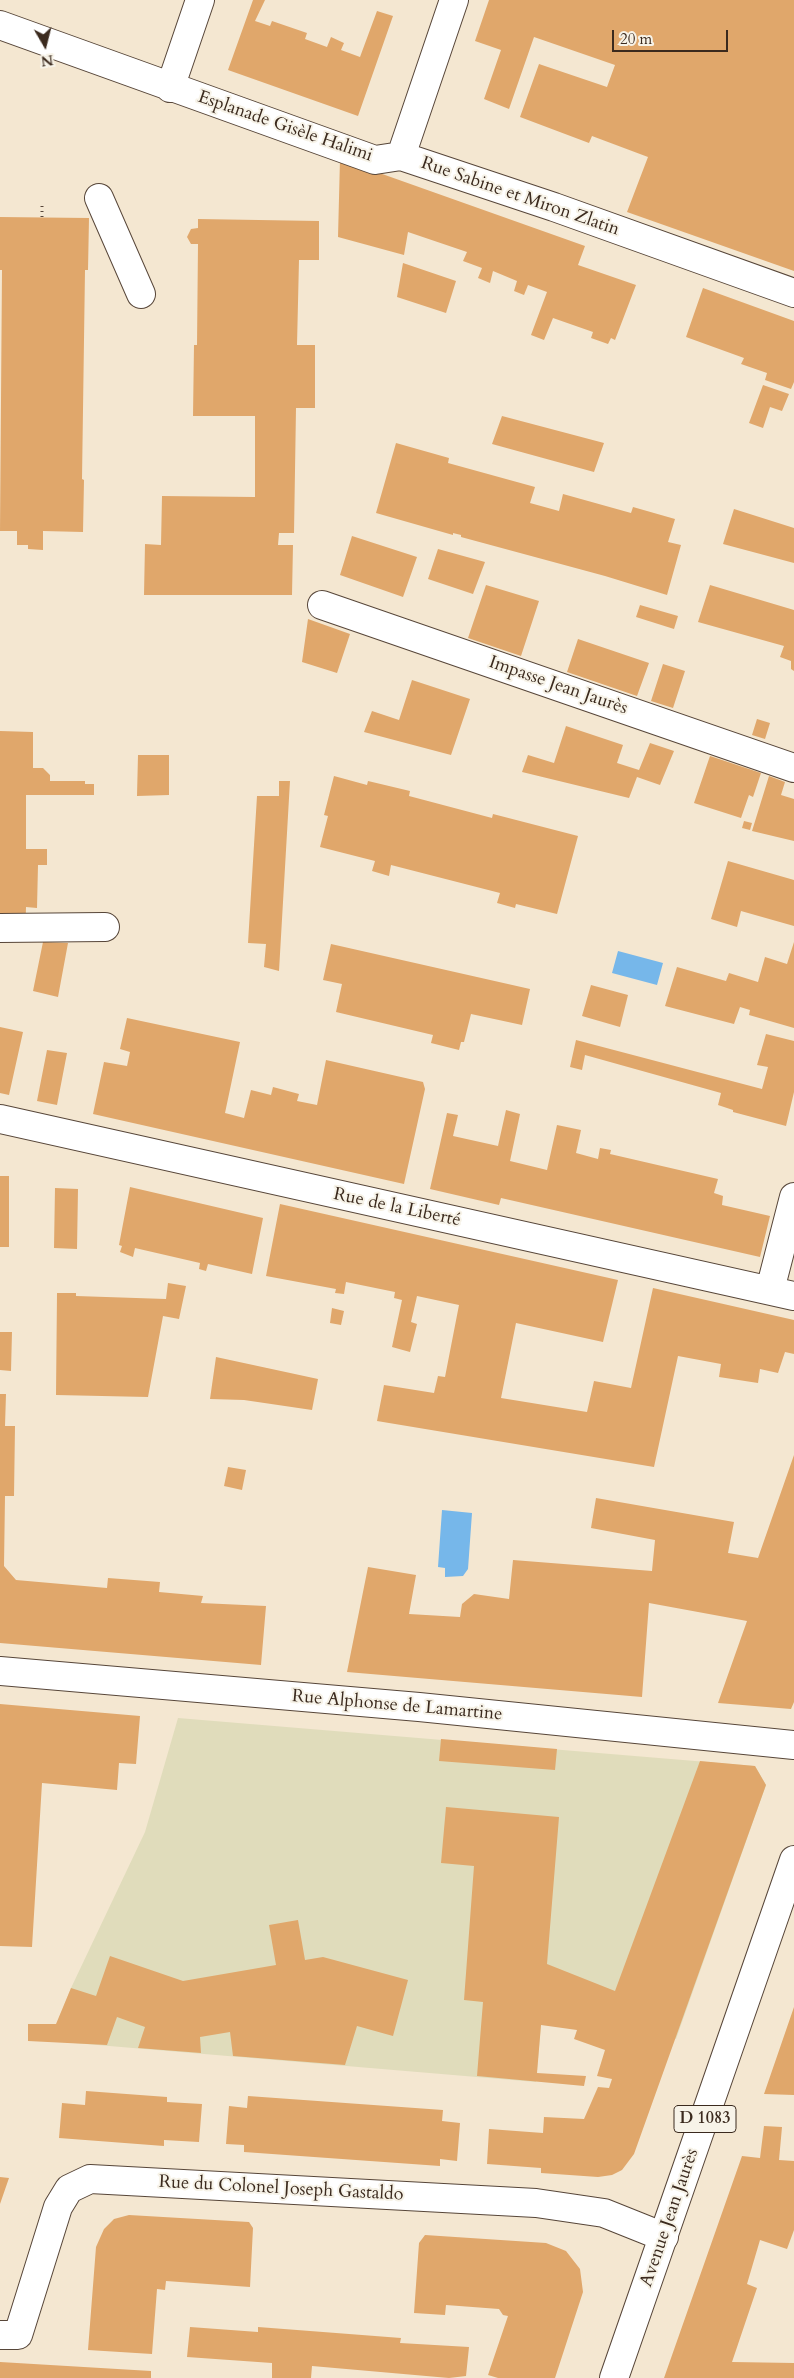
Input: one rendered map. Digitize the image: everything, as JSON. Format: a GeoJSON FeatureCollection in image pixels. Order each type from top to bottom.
{"type":"FeatureCollection","features":[{"type":"Feature","properties":{"kind":"street"},"geometry":{"type":"LineString","coordinates":[[170,88],[200,0]]}},
{"type":"Feature","properties":{"kind":"street","name":"Rue Sabine et Miron Zlatin"},"geometry":{"type":"LineString","coordinates":[[454,0],[402,156],[554,207],[794,293]]}},
{"type":"Feature","properties":{"kind":"street","name":"Esplanade Gisèle Halimi"},"geometry":{"type":"LineString","coordinates":[[0,25],[170,88],[375,160],[402,156]]}},
{"type":"Feature","properties":{"kind":"street"},"geometry":{"type":"LineString","coordinates":[[99,198],[141,294]]}},
{"type":"Feature","properties":{"kind":"street","name":"Impasse Jean Jaurès"},"geometry":{"type":"LineString","coordinates":[[322,605],[794,768]]}},
{"type":"Feature","properties":{"kind":"street"},"geometry":{"type":"LineString","coordinates":[[0,928],[105,927]]}},
{"type":"Feature","properties":{"kind":"street","name":"Rue de la Liberté"},"geometry":{"type":"LineString","coordinates":[[0,1119],[782,1293]]}},
{"type":"Feature","properties":{"kind":"street"},"geometry":{"type":"LineString","coordinates":[[782,1293],[794,1197]]}},
{"type":"Feature","properties":{"kind":"street","name":"Rue Alphonse de Lamartine"},"geometry":{"type":"LineString","coordinates":[[0,1671],[419,1707],[794,1745]]}},
{"type":"Feature","properties":{"kind":"street","name":"Avenue Jean Jaurès"},"geometry":{"type":"LineString","coordinates":[[614,2378],[794,1860]]}},
{"type":"Feature","properties":{"kind":"street","name":"Rue du Colonel Joseph Gastaldo"},"geometry":{"type":"LineString","coordinates":[[0,2335],[18,2335],[58,2207],[69,2189],[90,2179],[536,2203],[604,2214],[664,2237]]}},
{"type":"Feature","properties":{"kind":"path"},"geometry":{"type":"LineString","coordinates":[[42,206],[42,217]]}},
{"type":"Feature","properties":{"kind":"shaded area"},"geometry":{"type":"Polygon","coordinates":[[[178,1718],[755,1766],[766,1785],[676,2039],[583,2009],[541,2025],[536,2082],[50,2041],[71,1988],[145,1832],[178,1718]]]}},
{"type":"Feature","properties":{"kind":"water"},"geometry":{"type":"Polygon","coordinates":[[[618,951],[663,963],[657,985],[612,973],[618,951]]]}},
{"type":"Feature","properties":{"kind":"water"},"geometry":{"type":"Polygon","coordinates":[[[442,1510],[472,1513],[468,1569],[463,1576],[445,1577],[445,1568],[438,1567],[442,1510]]]}},
{"type":"Feature","properties":{"kind":"building"},"geometry":{"type":"Polygon","coordinates":[[[253,0],[265,0],[255,21],[270,26],[272,21],[307,33],[305,39],[327,47],[331,37],[344,43],[341,50],[360,57],[377,11],[393,16],[358,116],[228,70],[253,0]]]}},
{"type":"Feature","properties":{"kind":"building"},"geometry":{"type":"Polygon","coordinates":[[[489,0],[794,0],[794,271],[627,212],[648,157],[592,136],[589,143],[520,117],[539,64],[607,87],[615,65],[534,37],[509,109],[484,99],[501,50],[475,41],[489,0]]]}},
{"type":"Feature","properties":{"kind":"building"},"geometry":{"type":"Polygon","coordinates":[[[340,159],[585,246],[578,265],[636,285],[615,340],[611,338],[608,344],[591,338],[593,332],[553,318],[544,340],[531,335],[547,292],[528,285],[524,295],[514,291],[517,281],[493,271],[490,283],[478,278],[482,268],[463,261],[467,252],[408,232],[404,255],[338,237],[340,159]]]}},
{"type":"Feature","properties":{"kind":"building"},"geometry":{"type":"Polygon","coordinates":[[[0,217],[89,218],[88,270],[85,270],[83,532],[43,531],[43,550],[28,549],[28,545],[17,545],[17,531],[0,531],[2,270],[0,270],[0,217]]]}},
{"type":"Feature","properties":{"kind":"building"},"geometry":{"type":"Polygon","coordinates":[[[198,219],[319,221],[319,260],[299,260],[297,345],[315,345],[315,408],[296,408],[294,533],[279,533],[278,545],[293,545],[292,595],[144,595],[145,544],[161,545],[162,496],[255,497],[255,416],[193,416],[194,345],[197,345],[198,244],[191,244],[187,237],[191,229],[198,228],[198,219]]]}},
{"type":"Feature","properties":{"kind":"building"},"geometry":{"type":"Polygon","coordinates":[[[403,263],[456,281],[446,313],[397,297],[403,263]]]}},
{"type":"Feature","properties":{"kind":"building"},"geometry":{"type":"Polygon","coordinates":[[[703,288],[794,321],[794,382],[791,389],[765,380],[767,373],[741,364],[744,358],[686,337],[703,288]]]}},
{"type":"Feature","properties":{"kind":"building"},"geometry":{"type":"Polygon","coordinates":[[[763,385],[789,394],[782,411],[770,407],[763,428],[749,423],[763,385]]]}},
{"type":"Feature","properties":{"kind":"building"},"geometry":{"type":"Polygon","coordinates":[[[502,416],[604,443],[594,472],[492,444],[502,416]]]}},
{"type":"Feature","properties":{"kind":"building"},"geometry":{"type":"Polygon","coordinates":[[[396,443],[449,458],[448,463],[535,487],[530,503],[559,511],[563,494],[631,513],[633,507],[675,519],[668,542],[681,545],[667,595],[461,537],[461,535],[453,533],[453,535],[376,513],[396,443]]]}},
{"type":"Feature","properties":{"kind":"building"},"geometry":{"type":"Polygon","coordinates":[[[734,509],[794,528],[794,563],[723,544],[734,509]]]}},
{"type":"Feature","properties":{"kind":"building"},"geometry":{"type":"Polygon","coordinates":[[[352,536],[417,557],[403,597],[340,575],[352,536]]]}},
{"type":"Feature","properties":{"kind":"building"},"geometry":{"type":"Polygon","coordinates":[[[438,549],[485,562],[473,594],[428,579],[438,549]]]}},
{"type":"Feature","properties":{"kind":"building"},"geometry":{"type":"Polygon","coordinates":[[[486,585],[539,601],[521,656],[468,638],[486,585]]]}},
{"type":"Feature","properties":{"kind":"building"},"geometry":{"type":"Polygon","coordinates":[[[710,585],[794,610],[794,671],[791,669],[791,661],[780,657],[784,646],[698,622],[710,585]]]}},
{"type":"Feature","properties":{"kind":"building"},"geometry":{"type":"Polygon","coordinates":[[[640,605],[678,616],[674,629],[636,617],[640,605]]]}},
{"type":"Feature","properties":{"kind":"building"},"geometry":{"type":"Polygon","coordinates":[[[308,619],[350,634],[337,673],[302,662],[308,619]]]}},
{"type":"Feature","properties":{"kind":"building"},"geometry":{"type":"Polygon","coordinates":[[[578,639],[649,663],[637,696],[567,672],[578,639]]]}},
{"type":"Feature","properties":{"kind":"building"},"geometry":{"type":"Polygon","coordinates":[[[663,664],[685,671],[673,708],[651,701],[663,664]]]}},
{"type":"Feature","properties":{"kind":"building"},"geometry":{"type":"Polygon","coordinates":[[[412,680],[470,699],[451,755],[364,732],[372,711],[399,720],[412,680]]]}},
{"type":"Feature","properties":{"kind":"building"},"geometry":{"type":"Polygon","coordinates":[[[757,719],[770,723],[765,739],[752,735],[757,719]]]}},
{"type":"Feature","properties":{"kind":"building"},"geometry":{"type":"Polygon","coordinates":[[[566,726],[623,745],[617,763],[639,770],[650,743],[674,751],[660,785],[637,777],[629,798],[522,772],[528,755],[554,763],[566,726]]]}},
{"type":"Feature","properties":{"kind":"building"},"geometry":{"type":"Polygon","coordinates":[[[0,731],[33,732],[33,768],[43,768],[50,775],[50,781],[85,781],[85,784],[94,784],[94,795],[26,795],[26,849],[47,849],[47,865],[38,865],[37,908],[26,907],[25,942],[0,942],[0,731]]]}},
{"type":"Feature","properties":{"kind":"building"},"geometry":{"type":"Polygon","coordinates":[[[138,755],[169,755],[169,795],[137,796],[138,755]]]}},
{"type":"Feature","properties":{"kind":"building"},"geometry":{"type":"Polygon","coordinates":[[[710,756],[761,773],[753,797],[749,795],[741,818],[694,803],[710,756]]]}},
{"type":"Feature","properties":{"kind":"building"},"geometry":{"type":"Polygon","coordinates":[[[334,776],[367,785],[368,781],[410,791],[409,796],[492,818],[493,814],[578,836],[557,914],[516,904],[515,908],[497,903],[500,893],[391,865],[389,876],[372,871],[375,861],[320,847],[328,816],[324,815],[334,776]]]}},
{"type":"Feature","properties":{"kind":"building"},"geometry":{"type":"Polygon","coordinates":[[[769,776],[785,782],[781,795],[794,799],[794,841],[752,831],[769,776]]]}},
{"type":"Feature","properties":{"kind":"building"},"geometry":{"type":"Polygon","coordinates":[[[279,781],[290,781],[279,971],[264,967],[266,944],[248,943],[257,796],[279,796],[279,781]]]}},
{"type":"Feature","properties":{"kind":"building"},"geometry":{"type":"Polygon","coordinates":[[[744,821],[752,823],[750,830],[742,828],[744,821]]]}},
{"type":"Feature","properties":{"kind":"building"},"geometry":{"type":"Polygon","coordinates":[[[728,861],[794,880],[794,926],[741,911],[737,927],[711,919],[728,861]]]}},
{"type":"Feature","properties":{"kind":"building"},"geometry":{"type":"Polygon","coordinates":[[[43,942],[68,943],[58,997],[33,991],[43,942]]]}},
{"type":"Feature","properties":{"kind":"building"},"geometry":{"type":"Polygon","coordinates":[[[794,942],[794,1028],[749,1015],[750,1010],[740,1007],[734,1024],[665,1006],[677,967],[726,981],[729,973],[758,982],[765,957],[787,964],[794,942]]]}},
{"type":"Feature","properties":{"kind":"building"},"geometry":{"type":"Polygon","coordinates":[[[331,944],[530,989],[522,1025],[471,1014],[464,1042],[461,1042],[459,1050],[431,1043],[433,1035],[336,1012],[342,984],[323,980],[331,944]]]}},
{"type":"Feature","properties":{"kind":"building"},"geometry":{"type":"Polygon","coordinates":[[[591,985],[628,995],[620,1027],[582,1016],[591,985]]]}},
{"type":"Feature","properties":{"kind":"building"},"geometry":{"type":"Polygon","coordinates":[[[127,1018],[240,1042],[225,1113],[244,1118],[251,1090],[271,1095],[273,1087],[299,1094],[297,1101],[317,1105],[326,1060],[423,1082],[425,1089],[404,1184],[93,1114],[104,1062],[127,1066],[130,1052],[120,1049],[127,1018]]]}},
{"type":"Feature","properties":{"kind":"building"},"geometry":{"type":"Polygon","coordinates":[[[0,1027],[23,1032],[9,1095],[0,1093],[0,1027]]]}},
{"type":"Feature","properties":{"kind":"building"},"geometry":{"type":"Polygon","coordinates":[[[766,1034],[794,1041],[794,1092],[786,1126],[733,1112],[733,1110],[718,1105],[721,1093],[585,1055],[582,1070],[570,1067],[576,1040],[762,1089],[768,1067],[757,1065],[766,1034]]]}},
{"type":"Feature","properties":{"kind":"building"},"geometry":{"type":"Polygon","coordinates":[[[47,1050],[67,1053],[57,1105],[37,1101],[47,1050]]]}},
{"type":"Feature","properties":{"kind":"building"},"geometry":{"type":"Polygon","coordinates":[[[506,1110],[520,1114],[510,1161],[547,1170],[557,1125],[581,1130],[576,1153],[598,1159],[600,1148],[611,1150],[610,1154],[718,1179],[714,1193],[723,1196],[722,1205],[770,1216],[760,1257],[501,1198],[499,1205],[430,1189],[447,1113],[458,1115],[453,1136],[498,1146],[506,1110]]]}},
{"type":"Feature","properties":{"kind":"building"},"geometry":{"type":"Polygon","coordinates":[[[0,1176],[9,1176],[9,1247],[0,1247],[0,1176]]]}},
{"type":"Feature","properties":{"kind":"building"},"geometry":{"type":"Polygon","coordinates":[[[130,1187],[263,1218],[252,1274],[208,1264],[206,1271],[199,1269],[200,1263],[135,1248],[133,1257],[120,1252],[122,1246],[119,1245],[130,1187]]]}},
{"type":"Feature","properties":{"kind":"building"},"geometry":{"type":"Polygon","coordinates":[[[55,1188],[78,1189],[77,1249],[54,1248],[55,1188]]]}},
{"type":"Feature","properties":{"kind":"building"},"geometry":{"type":"Polygon","coordinates":[[[280,1204],[618,1280],[603,1342],[516,1323],[501,1398],[587,1412],[594,1381],[631,1388],[653,1288],[794,1320],[794,1354],[785,1352],[778,1373],[760,1369],[758,1383],[719,1377],[721,1364],[678,1356],[654,1467],[377,1421],[384,1385],[434,1393],[438,1376],[445,1377],[459,1305],[417,1296],[411,1322],[417,1324],[410,1352],[392,1347],[402,1300],[394,1298],[395,1292],[346,1282],[344,1294],[335,1293],[336,1289],[266,1276],[280,1204]]]}},
{"type":"Feature","properties":{"kind":"building"},"geometry":{"type":"Polygon","coordinates":[[[168,1283],[186,1286],[179,1319],[163,1316],[148,1397],[56,1395],[57,1293],[76,1293],[76,1296],[166,1299],[168,1283]]]}},
{"type":"Feature","properties":{"kind":"building"},"geometry":{"type":"Polygon","coordinates":[[[332,1308],[344,1311],[341,1325],[330,1323],[332,1308]]]}},
{"type":"Feature","properties":{"kind":"building"},"geometry":{"type":"Polygon","coordinates":[[[0,1332],[12,1332],[11,1371],[0,1370],[0,1332]]]}},
{"type":"Feature","properties":{"kind":"building"},"geometry":{"type":"Polygon","coordinates":[[[216,1357],[318,1379],[312,1410],[244,1400],[210,1399],[216,1357]]]}},
{"type":"Feature","properties":{"kind":"building"},"geometry":{"type":"Polygon","coordinates":[[[0,1394],[6,1394],[5,1426],[15,1426],[14,1496],[5,1496],[4,1566],[16,1580],[107,1588],[108,1578],[160,1582],[159,1592],[203,1596],[201,1603],[266,1606],[261,1665],[0,1643],[0,1394]]]}},
{"type":"Feature","properties":{"kind":"building"},"geometry":{"type":"Polygon","coordinates":[[[794,1455],[794,1702],[791,1709],[718,1703],[747,1621],[649,1603],[642,1697],[347,1672],[368,1567],[416,1575],[409,1614],[460,1617],[462,1604],[474,1594],[509,1599],[513,1560],[652,1571],[655,1540],[591,1528],[596,1498],[734,1522],[728,1553],[758,1558],[794,1455]]]}},
{"type":"Feature","properties":{"kind":"building"},"geometry":{"type":"Polygon","coordinates":[[[228,1467],[246,1470],[242,1490],[224,1486],[228,1467]]]}},
{"type":"Feature","properties":{"kind":"building"},"geometry":{"type":"Polygon","coordinates":[[[0,1704],[140,1716],[136,1764],[119,1763],[117,1790],[42,1783],[32,1947],[0,1946],[0,1704]]]}},
{"type":"Feature","properties":{"kind":"building"},"geometry":{"type":"Polygon","coordinates":[[[441,1739],[557,1749],[555,1770],[439,1761],[441,1739]]]}},
{"type":"Feature","properties":{"kind":"building"},"geometry":{"type":"Polygon","coordinates":[[[700,1761],[755,1766],[766,1785],[634,2154],[622,2170],[612,2175],[598,2177],[541,2173],[541,2168],[487,2164],[489,2129],[543,2133],[544,2117],[584,2119],[598,2087],[609,2088],[612,2079],[597,2076],[605,2050],[574,2039],[577,2030],[541,2025],[537,2073],[586,2076],[584,2086],[477,2076],[483,2002],[464,2000],[474,1866],[441,1863],[446,1807],[559,1817],[547,1964],[615,1991],[700,1761]]]}},
{"type":"Feature","properties":{"kind":"building"},"geometry":{"type":"Polygon","coordinates":[[[298,1920],[305,1960],[323,1957],[408,1980],[393,2036],[357,2026],[345,2065],[233,2056],[230,2032],[200,2037],[201,2053],[138,2048],[145,2027],[117,2017],[107,2045],[28,2041],[28,2024],[56,2024],[71,1988],[96,1996],[110,1956],[183,1981],[276,1965],[269,1925],[298,1920]]]}},
{"type":"Feature","properties":{"kind":"building"},"geometry":{"type":"Polygon","coordinates":[[[794,2007],[794,2095],[764,2094],[794,2007]]]}},
{"type":"Feature","properties":{"kind":"building"},"geometry":{"type":"Polygon","coordinates":[[[86,2091],[167,2097],[167,2102],[202,2104],[199,2142],[164,2140],[164,2146],[59,2138],[62,2103],[85,2105],[86,2091]]]}},
{"type":"Feature","properties":{"kind":"building"},"geometry":{"type":"Polygon","coordinates":[[[248,2096],[443,2110],[442,2121],[460,2123],[457,2161],[440,2159],[440,2166],[244,2152],[244,2145],[226,2144],[229,2106],[247,2108],[248,2096]]]}},
{"type":"Feature","properties":{"kind":"building"},"geometry":{"type":"Polygon","coordinates":[[[764,2126],[782,2127],[779,2160],[794,2161],[794,2230],[787,2249],[760,2240],[747,2284],[757,2288],[732,2362],[794,2363],[794,2378],[664,2378],[742,2156],[760,2158],[764,2126]]]}},
{"type":"Feature","properties":{"kind":"building"},"geometry":{"type":"Polygon","coordinates":[[[0,2177],[9,2178],[0,2204],[0,2177]]]}},
{"type":"Feature","properties":{"kind":"building"},"geometry":{"type":"Polygon","coordinates":[[[129,2215],[249,2222],[253,2228],[250,2287],[166,2281],[165,2290],[157,2289],[152,2354],[88,2350],[96,2247],[104,2229],[114,2219],[129,2215]]]}},
{"type":"Feature","properties":{"kind":"building"},"geometry":{"type":"Polygon","coordinates":[[[425,2235],[546,2243],[566,2251],[580,2269],[583,2292],[555,2378],[498,2378],[488,2375],[508,2316],[503,2315],[499,2309],[446,2305],[445,2315],[414,2313],[419,2243],[425,2235]]]}},
{"type":"Feature","properties":{"kind":"building"},"geometry":{"type":"Polygon","coordinates":[[[190,2327],[258,2332],[258,2327],[401,2338],[400,2343],[469,2347],[466,2376],[449,2378],[312,2366],[311,2378],[272,2378],[272,2363],[187,2357],[190,2327]]]}},
{"type":"Feature","properties":{"kind":"building"},"geometry":{"type":"Polygon","coordinates":[[[0,2362],[151,2371],[151,2378],[0,2378],[0,2362]]]}}]}
